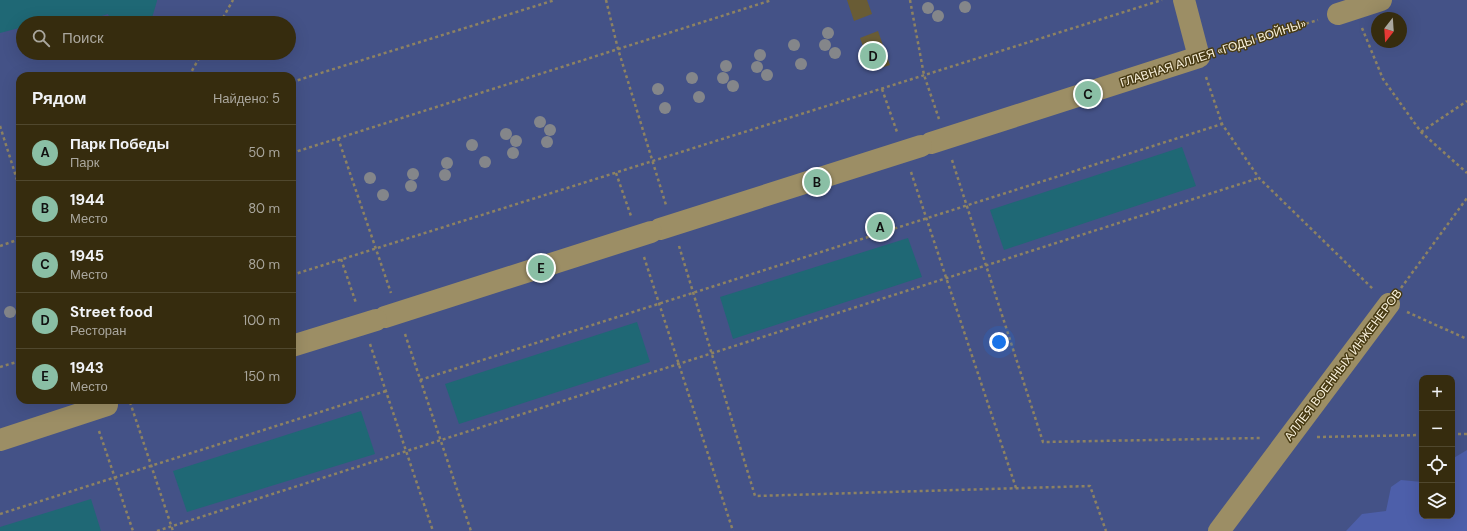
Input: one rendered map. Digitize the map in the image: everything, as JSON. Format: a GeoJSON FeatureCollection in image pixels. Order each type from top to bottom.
{"type":"FeatureCollection","features":[{"type":"Feature","properties":{"kind":"street"},"geometry":{"type":"LineString","coordinates":[[1184,0],[1199,57]]}},
{"type":"Feature","properties":{"kind":"street"},"geometry":{"type":"LineString","coordinates":[[1346,11],[1381,0]]}},
{"type":"Feature","properties":{"kind":"street","name":"ГЛАВНАЯ АЛЛЕЯ «ГОДЫ ВОЙНЫ»"},"geometry":{"type":"LineString","coordinates":[[296,345],[1199,57]]}},
{"type":"Feature","properties":{"kind":"street","name":"АЛЛЕЯ ВОЕННЫХ ИНЖЕНЕРОВ"},"geometry":{"type":"LineString","coordinates":[[1219,531],[1389,304]]}},
{"type":"Feature","properties":{"kind":"street"},"geometry":{"type":"LineString","coordinates":[[0,440],[114,404]]}},
{"type":"Feature","properties":{"kind":"path"},"geometry":{"type":"LineString","coordinates":[[224,16],[233,0]]}},
{"type":"Feature","properties":{"kind":"path"},"geometry":{"type":"LineString","coordinates":[[296,81],[555,0]]}},
{"type":"Feature","properties":{"kind":"path"},"geometry":{"type":"LineString","coordinates":[[606,0],[618,49],[653,161],[659,304],[733,531]]}},
{"type":"Feature","properties":{"kind":"path"},"geometry":{"type":"LineString","coordinates":[[296,152],[772,0]]}},
{"type":"Feature","properties":{"kind":"path"},"geometry":{"type":"LineString","coordinates":[[910,0],[924,75],[926,218],[1016,488]]}},
{"type":"Feature","properties":{"kind":"path"},"geometry":{"type":"LineString","coordinates":[[296,274],[1162,0]]}},
{"type":"Feature","properties":{"kind":"path"},"geometry":{"type":"LineString","coordinates":[[1346,11],[1383,78],[1421,132],[1467,173]]}},
{"type":"Feature","properties":{"kind":"path","name":"ГЛАВНАЯ АЛЛЕЯ «ГОДЫ ВОЙНЫ»"},"geometry":{"type":"LineString","coordinates":[[1199,57],[1346,11]]}},
{"type":"Feature","properties":{"kind":"path"},"geometry":{"type":"LineString","coordinates":[[1199,57],[1222,124],[1259,178],[1389,304],[1467,339]]}},
{"type":"Feature","properties":{"kind":"path"},"geometry":{"type":"LineString","coordinates":[[191,72],[198,60]]}},
{"type":"Feature","properties":{"kind":"path"},"geometry":{"type":"LineString","coordinates":[[882,89],[925,145],[967,206],[1043,442],[1419,435]]}},
{"type":"Feature","properties":{"kind":"path"},"geometry":{"type":"LineString","coordinates":[[1421,132],[1467,101]]}},
{"type":"Feature","properties":{"kind":"path"},"geometry":{"type":"LineString","coordinates":[[420,380],[1222,124]]}},
{"type":"Feature","properties":{"kind":"path"},"geometry":{"type":"LineString","coordinates":[[0,126],[16,176]]}},
{"type":"Feature","properties":{"kind":"path"},"geometry":{"type":"LineString","coordinates":[[616,173],[655,231],[693,293],[755,496],[1090,486],[1106,531]]}},
{"type":"Feature","properties":{"kind":"path"},"geometry":{"type":"LineString","coordinates":[[158,531],[1259,178]]}},
{"type":"Feature","properties":{"kind":"path","name":"АЛЛЕЯ ВОЕННЫХ ИНЖЕНЕРОВ"},"geometry":{"type":"LineString","coordinates":[[1389,304],[1467,198]]}},
{"type":"Feature","properties":{"kind":"path"},"geometry":{"type":"LineString","coordinates":[[0,246],[16,240]]}},
{"type":"Feature","properties":{"kind":"path"},"geometry":{"type":"LineString","coordinates":[[0,367],[16,362]]}},
{"type":"Feature","properties":{"kind":"path"},"geometry":{"type":"LineString","coordinates":[[0,514],[386,391],[433,531]]}},
{"type":"Feature","properties":{"kind":"path"},"geometry":{"type":"LineString","coordinates":[[114,404],[151,466],[173,531]]}},
{"type":"Feature","properties":{"kind":"path"},"geometry":{"type":"LineString","coordinates":[[114,404],[116,477],[133,531]]}},
{"type":"Feature","properties":{"kind":"path"},"geometry":{"type":"LineString","coordinates":[[1455,434],[1467,434]]}},
{"type":"Feature","properties":{"kind":"shaded area"},"geometry":{"type":"Polygon","coordinates":[[[0,0],[1467,0],[1467,531],[0,531],[0,0]]]}},
{"type":"Feature","properties":{"kind":"shaded area"},"geometry":{"type":"Polygon","coordinates":[[[0,0],[157,0],[153,16],[109,16],[108,14],[102,16],[16,16],[16,29],[0,33],[0,0]]]}},
{"type":"Feature","properties":{"kind":"shaded area"},"geometry":{"type":"Polygon","coordinates":[[[1182,147],[1196,186],[1004,250],[990,210],[1182,147]]]}},
{"type":"Feature","properties":{"kind":"shaded area"},"geometry":{"type":"Polygon","coordinates":[[[908,238],[922,277],[733,339],[720,297],[908,238]]]}},
{"type":"Feature","properties":{"kind":"shaded area"},"geometry":{"type":"Polygon","coordinates":[[[637,322],[650,362],[459,424],[445,384],[637,322]]]}},
{"type":"Feature","properties":{"kind":"shaded area"},"geometry":{"type":"Polygon","coordinates":[[[361,411],[375,454],[187,512],[173,471],[361,411]]]}},
{"type":"Feature","properties":{"kind":"shaded area"},"geometry":{"type":"Polygon","coordinates":[[[1467,450],[1467,531],[1346,531],[1362,514],[1386,511],[1391,487],[1401,480],[1419,482],[1419,519],[1455,519],[1455,457],[1467,450]]]}},
{"type":"Feature","properties":{"kind":"shaded area"},"geometry":{"type":"Polygon","coordinates":[[[91,499],[101,531],[0,531],[0,527],[91,499]]]}},
{"type":"Feature","properties":{"kind":"building"},"geometry":{"type":"Polygon","coordinates":[[[847,0],[867,0],[872,14],[854,21],[847,0]]]}},
{"type":"Feature","properties":{"kind":"building"},"geometry":{"type":"Polygon","coordinates":[[[878,31],[890,65],[872,71],[860,38],[878,31]]]}},
{"type":"Feature","properties":{"kind":"place","name":"Street food"},"geometry":{"type":"Point","coordinates":[873,56]}},
{"type":"Feature","properties":{"kind":"place","name":"1945"},"geometry":{"type":"Point","coordinates":[1088,94]}},
{"type":"Feature","properties":{"kind":"place","name":"1944"},"geometry":{"type":"Point","coordinates":[817,182]}},
{"type":"Feature","properties":{"kind":"place","name":"Парк Победы"},"geometry":{"type":"Point","coordinates":[880,227]}},
{"type":"Feature","properties":{"kind":"place","name":"1943"},"geometry":{"type":"Point","coordinates":[541,268]}}]}
